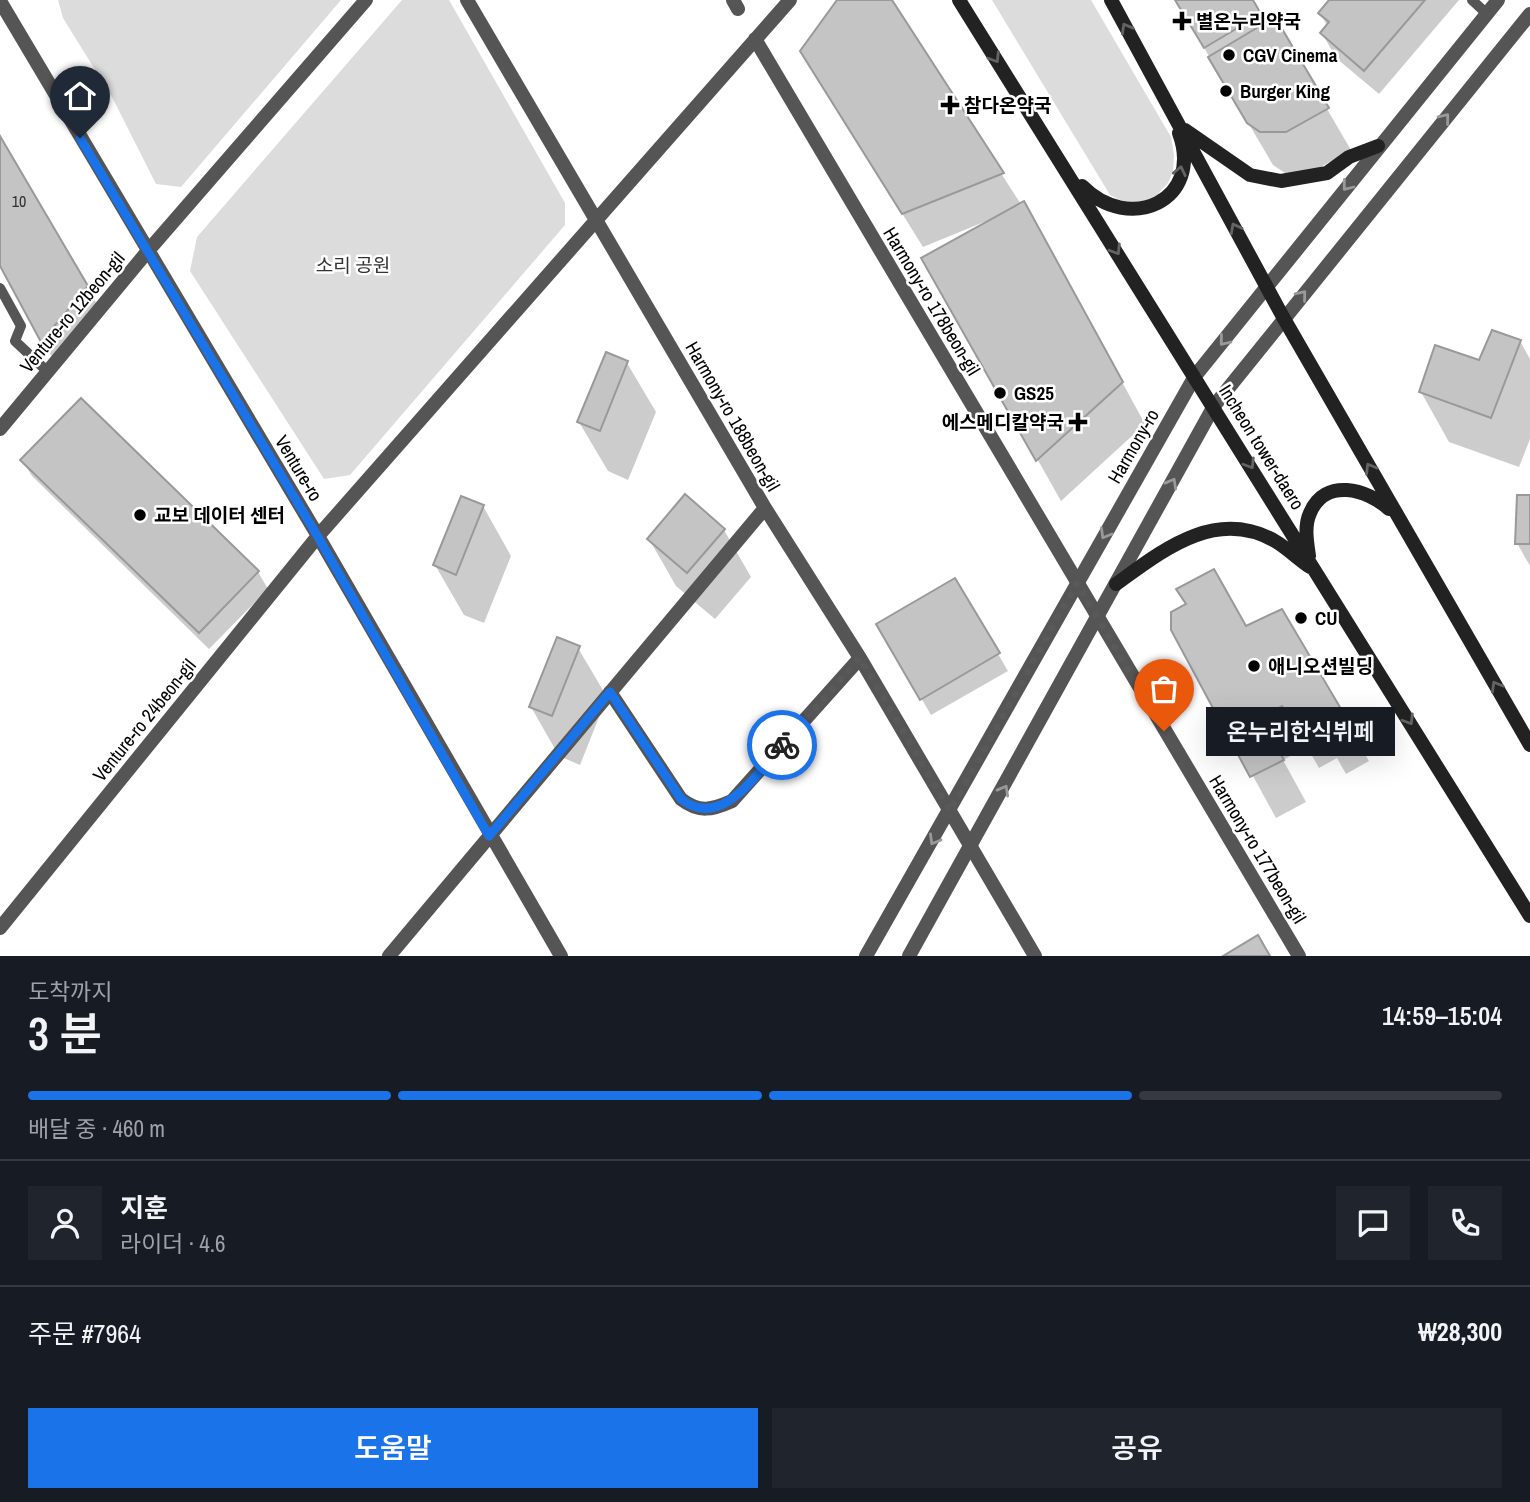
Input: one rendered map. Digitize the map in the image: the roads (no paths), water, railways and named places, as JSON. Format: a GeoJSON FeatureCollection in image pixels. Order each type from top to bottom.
{"type":"FeatureCollection","features":[{"type":"Feature","properties":{"kind":"main road","name":"Incheon tower-daero"},"geometry":{"type":"LineString","coordinates":[[959,0],[1530,916]]}},
{"type":"Feature","properties":{"kind":"main road"},"geometry":{"type":"LineString","coordinates":[[1111,0],[1283,317],[1530,745]]}},
{"type":"Feature","properties":{"kind":"main road"},"geometry":{"type":"LineString","coordinates":[[1057,155],[1084,187],[1107,204],[1122,209],[1156,206],[1177,186],[1182,169],[1181,138],[1171,111]]}},
{"type":"Feature","properties":{"kind":"main road"},"geometry":{"type":"LineString","coordinates":[[1182,128],[1250,175],[1280,181],[1327,173],[1349,156],[1378,146]]}},
{"type":"Feature","properties":{"kind":"main road"},"geometry":{"type":"LineString","coordinates":[[1309,559],[1306,535],[1310,513],[1329,494],[1347,489],[1364,492],[1398,516]]}},
{"type":"Feature","properties":{"kind":"main road"},"geometry":{"type":"LineString","coordinates":[[1116,584],[1175,542],[1207,530],[1244,531],[1273,540],[1318,573]]}},
{"type":"Feature","properties":{"kind":"street","name":"Venture-ro 12beon-gil"},"geometry":{"type":"LineString","coordinates":[[0,429],[147,252],[366,0]]}},
{"type":"Feature","properties":{"kind":"street","name":"Harmony-ro 188beon-gil"},"geometry":{"type":"LineString","coordinates":[[467,0],[765,508],[860,658],[1035,956]]}},
{"type":"Feature","properties":{"kind":"street","name":"Venture-ro 24beon-gil"},"geometry":{"type":"LineString","coordinates":[[0,928],[318,537],[598,222],[790,0]]}},
{"type":"Feature","properties":{"kind":"street","name":"Harmony-ro"},"geometry":{"type":"LineString","coordinates":[[866,956],[1195,376],[1498,0]]}},
{"type":"Feature","properties":{"kind":"street","name":"Venture-ro"},"geometry":{"type":"LineString","coordinates":[[0,1],[318,537],[561,956]]}},
{"type":"Feature","properties":{"kind":"street"},"geometry":{"type":"LineString","coordinates":[[909,956],[972,848],[1214,406],[1283,317],[1530,14]]}},
{"type":"Feature","properties":{"kind":"street","name":"Harmony-ro 178beon-gil"},"geometry":{"type":"LineString","coordinates":[[755,39],[1097,618]]}},
{"type":"Feature","properties":{"kind":"street"},"geometry":{"type":"LineString","coordinates":[[389,956],[765,508]]}},
{"type":"Feature","properties":{"kind":"street","name":"Harmony-ro 177beon-gil"},"geometry":{"type":"LineString","coordinates":[[1097,618],[1298,956]]}},
{"type":"Feature","properties":{"kind":"street"},"geometry":{"type":"LineString","coordinates":[[610,692],[681,799],[692,808],[704,810],[732,801],[860,658]]}},
{"type":"Feature","properties":{"kind":"lane"},"geometry":{"type":"LineString","coordinates":[[1472,0],[1486,13]]}},
{"type":"Feature","properties":{"kind":"lane"},"geometry":{"type":"LineString","coordinates":[[0,288],[21,326],[15,341],[48,372]]}},
{"type":"Feature","properties":{"kind":"place","name":"별온누리약국"},"geometry":{"type":"Point","coordinates":[1182,21]}},
{"type":"Feature","properties":{"kind":"place","name":"CGV Cinema"},"geometry":{"type":"Point","coordinates":[1229,55]}},
{"type":"Feature","properties":{"kind":"place","name":"Burger King"},"geometry":{"type":"Point","coordinates":[1226,91]}},
{"type":"Feature","properties":{"kind":"place","name":"참다온약국"},"geometry":{"type":"Point","coordinates":[950,105]}},
{"type":"Feature","properties":{"kind":"place","name":"GS25"},"geometry":{"type":"Point","coordinates":[1000,393]}},
{"type":"Feature","properties":{"kind":"place","name":"에스메디칼약국"},"geometry":{"type":"Point","coordinates":[1078,422]}},
{"type":"Feature","properties":{"kind":"place","name":"교보 데이터 센터"},"geometry":{"type":"Point","coordinates":[140,515]}},
{"type":"Feature","properties":{"kind":"place","name":"CU"},"geometry":{"type":"Point","coordinates":[1301,618]}},
{"type":"Feature","properties":{"kind":"place","name":"애니오션빌딩"},"geometry":{"type":"Point","coordinates":[1254,666]}},
{"type":"Feature","properties":{"kind":"place","name":"온누리한식뷔페"},"geometry":{"type":"Point","coordinates":[1164,731]}},
{"type":"Feature","properties":{"kind":"park label","name":"소리 공원"},"geometry":{"type":"Point","coordinates":[353,265]}}]}
